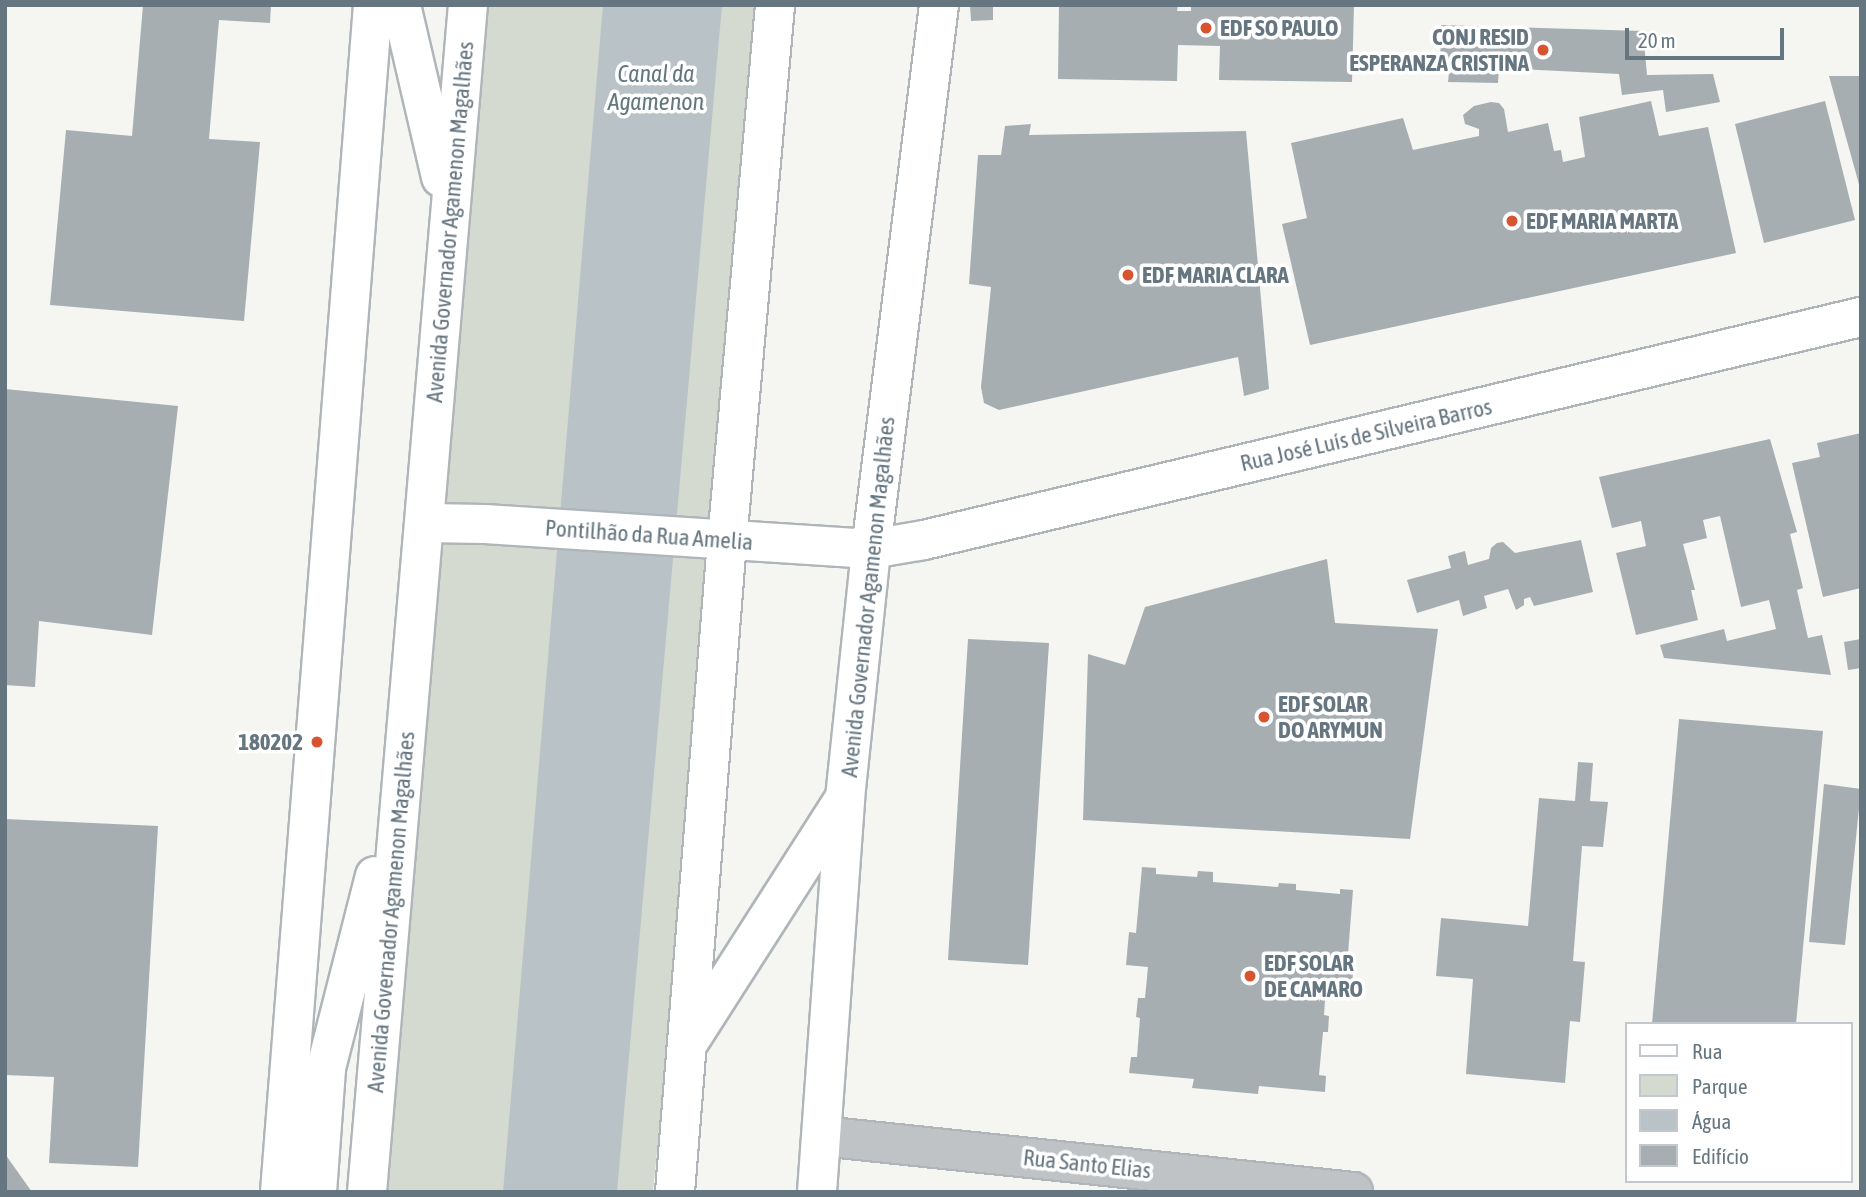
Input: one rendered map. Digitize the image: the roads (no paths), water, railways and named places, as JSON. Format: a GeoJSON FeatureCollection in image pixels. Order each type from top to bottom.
{"type":"FeatureCollection","features":[{"type":"Feature","properties":{"kind":"main road"},"geometry":{"type":"LineString","coordinates":[[280,1192],[373,5]]}},
{"type":"Feature","properties":{"kind":"main road"},"geometry":{"type":"LineString","coordinates":[[401,5],[449,211]]}},
{"type":"Feature","properties":{"kind":"main road","name":"Avenida Governador Agamenon Magalhães"},"geometry":{"type":"LineString","coordinates":[[367,1192],[468,5]]}},
{"type":"Feature","properties":{"kind":"main road"},"geometry":{"type":"LineString","coordinates":[[675,1192],[687,1045],[708,540],[775,5]]}},
{"type":"Feature","properties":{"kind":"main road","name":"Avenida Governador Agamenon Magalhães"},"geometry":{"type":"LineString","coordinates":[[817,1192],[845,799],[871,549],[939,5]]}},
{"type":"Feature","properties":{"kind":"main road","name":"Rua José Luís de Silveira Barros"},"geometry":{"type":"LineString","coordinates":[[871,549],[924,540],[1861,317]]}},
{"type":"Feature","properties":{"kind":"main road","name":"Pontilhão da Rua Amelia"},"geometry":{"type":"LineString","coordinates":[[426,523],[485,524],[871,549]]}},
{"type":"Feature","properties":{"kind":"main road"},"geometry":{"type":"LineString","coordinates":[[317,1192],[326,1068],[402,768]]}},
{"type":"Feature","properties":{"kind":"main road"},"geometry":{"type":"LineString","coordinates":[[687,1045],[845,799]]}},
{"type":"Feature","properties":{"kind":"street","name":"Rua Santo Elias"},"geometry":{"type":"LineString","coordinates":[[821,1136],[1353,1192]]}},
{"type":"Feature","properties":{"kind":"water","name":"Canal da Agamenon"},"geometry":{"type":"Polygon","coordinates":[[[603,5],[722,5],[617,1192],[503,1192],[603,5]]]}},
{"type":"Feature","properties":{"kind":"place","name":"EDF SO PAULO"},"geometry":{"type":"Point","coordinates":[1206,28]}},
{"type":"Feature","properties":{"kind":"place","name":"CONJ RESID ESPERANZA CRISTINA"},"geometry":{"type":"Point","coordinates":[1543,50]}},
{"type":"Feature","properties":{"kind":"place","name":"EDF MARIA MARTA"},"geometry":{"type":"Point","coordinates":[1512,221]}},
{"type":"Feature","properties":{"kind":"place","name":"EDF MARIA CLARA"},"geometry":{"type":"Point","coordinates":[1128,275]}},
{"type":"Feature","properties":{"kind":"place","name":"EDF SOLAR DO ARYMUN"},"geometry":{"type":"Point","coordinates":[1264,717]}},
{"type":"Feature","properties":{"kind":"place","name":"180202"},"geometry":{"type":"Point","coordinates":[317,742]}},
{"type":"Feature","properties":{"kind":"place","name":"EDF SOLAR DE CAMARO"},"geometry":{"type":"Point","coordinates":[1250,976]}}]}
